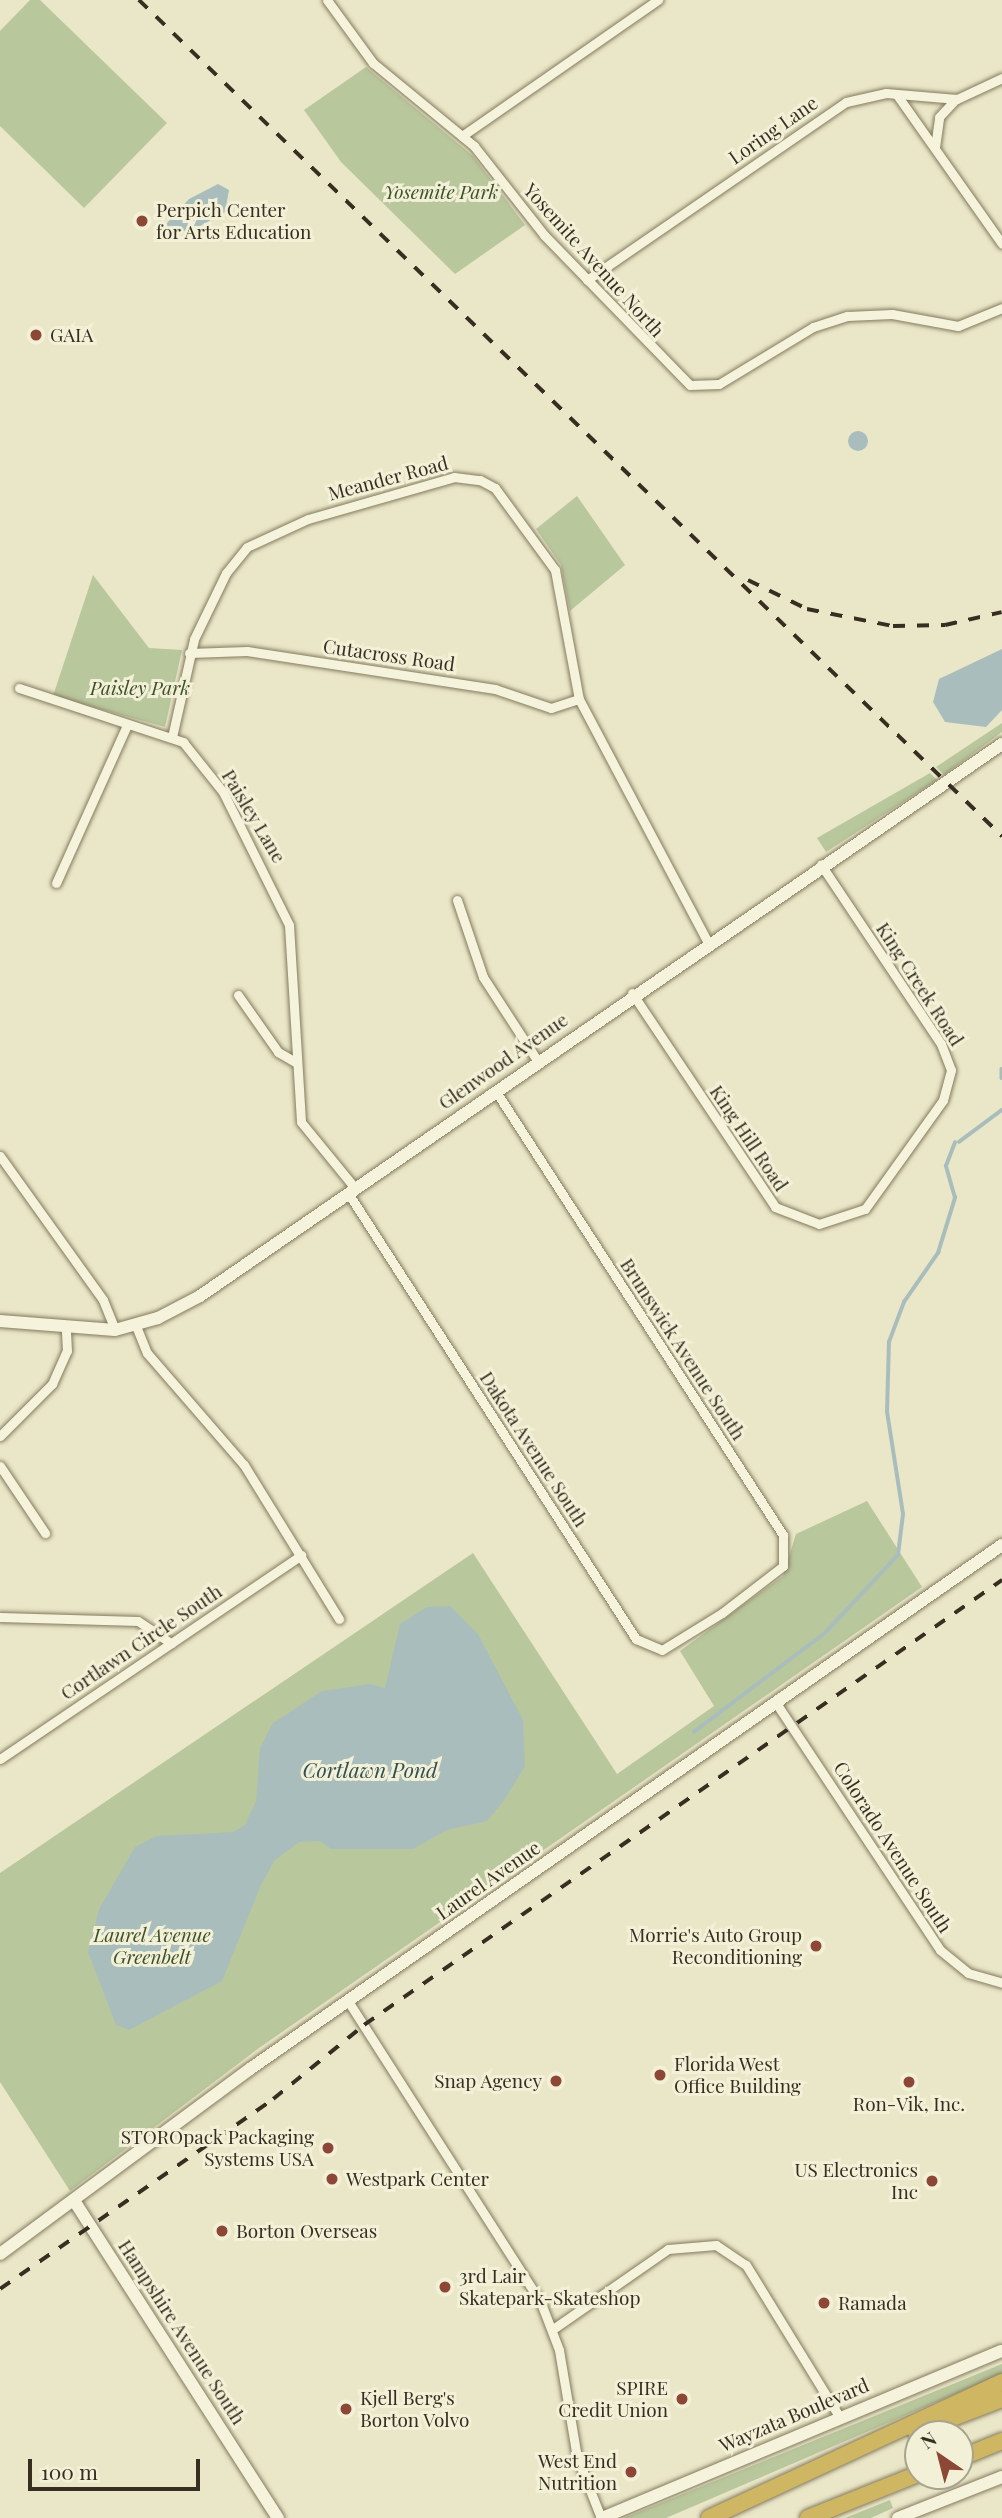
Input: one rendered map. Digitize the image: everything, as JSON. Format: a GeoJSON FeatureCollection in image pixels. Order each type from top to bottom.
{"type":"FeatureCollection","features":[{"type":"Feature","properties":{"kind":"highway"},"geometry":{"type":"LineString","coordinates":[[709,2518],[1002,2382]]}},
{"type":"Feature","properties":{"kind":"highway"},"geometry":{"type":"LineString","coordinates":[[815,2470],[1002,2399]]}},
{"type":"Feature","properties":{"kind":"highway"},"geometry":{"type":"LineString","coordinates":[[974,2452],[1002,2441]]}},
{"type":"Feature","properties":{"kind":"highway"},"geometry":{"type":"LineString","coordinates":[[974,2453],[1002,2446]]}},
{"type":"Feature","properties":{"kind":"highway"},"geometry":{"type":"LineString","coordinates":[[808,2518],[904,2480]]}},
{"type":"Feature","properties":{"kind":"street","name":"Yosemite Avenue North"},"geometry":{"type":"LineString","coordinates":[[327,0],[383,73],[462,136],[670,371],[696,387],[719,384],[803,333],[847,316],[892,314],[958,326],[1002,308]]}},
{"type":"Feature","properties":{"kind":"street"},"geometry":{"type":"LineString","coordinates":[[462,136],[658,0]]}},
{"type":"Feature","properties":{"kind":"street","name":"Loring Lane"},"geometry":{"type":"LineString","coordinates":[[587,280],[838,106],[864,95],[957,99],[1002,78]]}},
{"type":"Feature","properties":{"kind":"street"},"geometry":{"type":"LineString","coordinates":[[897,95],[1002,244]]}},
{"type":"Feature","properties":{"kind":"street"},"geometry":{"type":"LineString","coordinates":[[935,149],[939,117],[957,99]]}},
{"type":"Feature","properties":{"kind":"street","name":"Meander Road"},"geometry":{"type":"LineString","coordinates":[[172,737],[189,653],[226,573],[254,543],[307,519],[464,476],[495,488],[550,561],[579,699],[707,942]]}},
{"type":"Feature","properties":{"kind":"street","name":"Cutacross Road"},"geometry":{"type":"LineString","coordinates":[[189,653],[247,652],[495,688],[551,708],[579,699]]}},
{"type":"Feature","properties":{"kind":"street"},"geometry":{"type":"LineString","coordinates":[[19,688],[127,725],[172,737]]}},
{"type":"Feature","properties":{"kind":"street"},"geometry":{"type":"LineString","coordinates":[[56,883],[127,725]]}},
{"type":"Feature","properties":{"kind":"street","name":"Paisley Lane"},"geometry":{"type":"LineString","coordinates":[[172,737],[223,792],[283,904],[290,936],[295,1062],[305,1133],[352,1190]]}},
{"type":"Feature","properties":{"kind":"street","name":"Glenwood Avenue"},"geometry":{"type":"LineString","coordinates":[[0,1321],[66,1330],[115,1329],[136,1326],[200,1296],[632,993],[1002,744]]}},
{"type":"Feature","properties":{"kind":"street","name":"King Creek Road"},"geometry":{"type":"LineString","coordinates":[[821,865],[950,1063],[943,1100],[876,1196]]}},
{"type":"Feature","properties":{"kind":"street"},"geometry":{"type":"LineString","coordinates":[[457,900],[482,976],[537,1060]]}},
{"type":"Feature","properties":{"kind":"street","name":"King Hill Road"},"geometry":{"type":"LineString","coordinates":[[632,993],[775,1207],[802,1222],[836,1223],[876,1196]]}},
{"type":"Feature","properties":{"kind":"street"},"geometry":{"type":"LineString","coordinates":[[238,995],[278,1052],[295,1062]]}},
{"type":"Feature","properties":{"kind":"street","name":"Brunswick Avenue South"},"geometry":{"type":"LineString","coordinates":[[495,1090],[783,1535],[783,1566],[722,1612]]}},
{"type":"Feature","properties":{"kind":"street"},"geometry":{"type":"LineString","coordinates":[[0,1156],[103,1300],[115,1329]]}},
{"type":"Feature","properties":{"kind":"street","name":"Dakota Avenue South"},"geometry":{"type":"LineString","coordinates":[[352,1190],[636,1639],[662,1650],[722,1612]]}},
{"type":"Feature","properties":{"kind":"street"},"geometry":{"type":"LineString","coordinates":[[136,1326],[148,1353],[244,1465],[339,1619]]}},
{"type":"Feature","properties":{"kind":"street"},"geometry":{"type":"LineString","coordinates":[[0,1436],[52,1384],[67,1351],[66,1330]]}},
{"type":"Feature","properties":{"kind":"street"},"geometry":{"type":"LineString","coordinates":[[0,1466],[45,1533]]}},
{"type":"Feature","properties":{"kind":"street","name":"Laurel Avenue"},"geometry":{"type":"LineString","coordinates":[[0,2254],[348,2001],[1002,1545]]}},
{"type":"Feature","properties":{"kind":"street","name":"Cortlawn Circle South"},"geometry":{"type":"LineString","coordinates":[[0,1759],[301,1555]]}},
{"type":"Feature","properties":{"kind":"street"},"geometry":{"type":"LineString","coordinates":[[0,1617],[138,1621],[171,1643]]}},
{"type":"Feature","properties":{"kind":"street","name":"Colorado Avenue South"},"geometry":{"type":"LineString","coordinates":[[776,1703],[940,1950],[968,1973],[1002,1983]]}},
{"type":"Feature","properties":{"kind":"street"},"geometry":{"type":"LineString","coordinates":[[348,2001],[536,2291],[553,2329],[572,2441],[601,2518]]}},
{"type":"Feature","properties":{"kind":"street","name":"Hampshire Avenue South"},"geometry":{"type":"LineString","coordinates":[[75,2202],[278,2518]]}},
{"type":"Feature","properties":{"kind":"street"},"geometry":{"type":"LineString","coordinates":[[553,2329],[668,2249],[716,2245],[750,2270],[839,2416]]}},
{"type":"Feature","properties":{"kind":"street","name":"Wayzata Boulevard"},"geometry":{"type":"LineString","coordinates":[[601,2518],[839,2416],[1002,2351]]}},
{"type":"Feature","properties":{"kind":"street"},"geometry":{"type":"LineString","coordinates":[[898,2518],[1002,2477]]}},
{"type":"Feature","properties":{"kind":"green space"},"geometry":{"type":"Polygon","coordinates":[[[30,0],[40,0],[167,123],[84,208],[0,126],[0,31],[30,0]]]}},
{"type":"Feature","properties":{"kind":"green space","name":"Yosemite Park"},"geometry":{"type":"Polygon","coordinates":[[[366,67],[473,156],[525,225],[455,274],[341,162],[304,110],[366,67]]]}},
{"type":"Feature","properties":{"kind":"green space"},"geometry":{"type":"Polygon","coordinates":[[[577,496],[625,565],[570,611],[561,565],[536,529],[577,496]]]}},
{"type":"Feature","properties":{"kind":"green space","name":"Paisley Park"},"geometry":{"type":"Polygon","coordinates":[[[93,575],[149,648],[182,650],[165,727],[53,696],[93,575]]]}},
{"type":"Feature","properties":{"kind":"green space"},"geometry":{"type":"Polygon","coordinates":[[[1002,723],[1002,732],[944,775],[936,767],[1002,723]]]}},
{"type":"Feature","properties":{"kind":"green space"},"geometry":{"type":"Polygon","coordinates":[[[930,773],[937,780],[826,852],[817,838],[930,773]]]}},
{"type":"Feature","properties":{"kind":"green space","name":"Laurel Avenue Greenbelt"},"geometry":{"type":"Polygon","coordinates":[[[867,1501],[922,1587],[259,2048],[70,2191],[0,2082],[0,1873],[473,1553],[617,1774],[714,1706],[680,1651],[783,1576],[796,1534],[867,1501]]]}},
{"type":"Feature","properties":{"kind":"green space"},"geometry":{"type":"Polygon","coordinates":[[[1002,2364],[1002,2374],[666,2518],[624,2518],[1002,2364]]]}},
{"type":"Feature","properties":{"kind":"green space"},"geometry":{"type":"Polygon","coordinates":[[[890,2500],[893,2508],[871,2518],[845,2518],[890,2500]]]}},
{"type":"Feature","properties":{"kind":"water"},"geometry":{"type":"Polygon","coordinates":[[[218,184],[229,190],[225,212],[193,230],[168,232],[167,223],[189,199],[218,184]]]}},
{"type":"Feature","properties":{"kind":"water"},"geometry":{"type":"Polygon","coordinates":[[[854,431],[862,431],[868,441],[862,451],[854,451],[848,445],[848,437],[854,431]]]}},
{"type":"Feature","properties":{"kind":"water"},"geometry":{"type":"Polygon","coordinates":[[[1002,649],[1002,710],[986,727],[945,722],[933,702],[939,679],[1002,649]]]}},
{"type":"Feature","properties":{"kind":"water","name":"Cortlawn Pond"},"geometry":{"type":"Polygon","coordinates":[[[450,1606],[478,1634],[523,1720],[525,1766],[503,1802],[487,1821],[447,1830],[413,1849],[331,1849],[320,1841],[299,1842],[274,1861],[261,1885],[222,1981],[129,2030],[116,2025],[88,1952],[99,1909],[135,1847],[156,1836],[233,1832],[245,1825],[256,1801],[260,1748],[273,1723],[322,1691],[370,1684],[385,1688],[400,1624],[427,1607],[450,1606]]]}},
{"type":"Feature","properties":{"kind":"waterway"},"geometry":{"type":"LineString","coordinates":[[1002,1069],[1002,1078]]}},
{"type":"Feature","properties":{"kind":"waterway"},"geometry":{"type":"LineString","coordinates":[[959,1142],[1002,1110]]}},
{"type":"Feature","properties":{"kind":"waterway"},"geometry":{"type":"LineString","coordinates":[[694,1732],[825,1633],[898,1555],[903,1514],[887,1412],[889,1342],[904,1302],[938,1253],[955,1198],[946,1166],[955,1143]]}},
{"type":"Feature","properties":{"kind":"railway"},"geometry":{"type":"LineString","coordinates":[[139,0],[1002,836]]}},
{"type":"Feature","properties":{"kind":"railway"},"geometry":{"type":"LineString","coordinates":[[748,580],[807,609],[893,626],[945,625],[1002,612]]}},
{"type":"Feature","properties":{"kind":"railway"},"geometry":{"type":"LineString","coordinates":[[0,2289],[273,2099],[364,2025],[1002,1580]]}},
{"type":"Feature","properties":{"kind":"place","name":"Perpich Center for Arts Education"},"geometry":{"type":"Point","coordinates":[142,221]}},
{"type":"Feature","properties":{"kind":"place","name":"GAIA"},"geometry":{"type":"Point","coordinates":[36,335]}},
{"type":"Feature","properties":{"kind":"place","name":"Morrie's Auto Group Reconditioning"},"geometry":{"type":"Point","coordinates":[816,1946]}},
{"type":"Feature","properties":{"kind":"place","name":"Florida West Office Building"},"geometry":{"type":"Point","coordinates":[660,2075]}},
{"type":"Feature","properties":{"kind":"place","name":"Snap Agency"},"geometry":{"type":"Point","coordinates":[556,2081]}},
{"type":"Feature","properties":{"kind":"place","name":"Ron-Vik, Inc."},"geometry":{"type":"Point","coordinates":[909,2082]}},
{"type":"Feature","properties":{"kind":"place","name":"STOROpack Packaging Systems USA"},"geometry":{"type":"Point","coordinates":[328,2148]}},
{"type":"Feature","properties":{"kind":"place","name":"Westpark Center"},"geometry":{"type":"Point","coordinates":[332,2179]}},
{"type":"Feature","properties":{"kind":"place","name":"US Electronics Inc"},"geometry":{"type":"Point","coordinates":[932,2181]}},
{"type":"Feature","properties":{"kind":"place","name":"Borton Overseas"},"geometry":{"type":"Point","coordinates":[222,2231]}},
{"type":"Feature","properties":{"kind":"place","name":"3rd Lair Skatepark-Skateshop"},"geometry":{"type":"Point","coordinates":[445,2287]}},
{"type":"Feature","properties":{"kind":"place","name":"Ramada"},"geometry":{"type":"Point","coordinates":[824,2303]}},
{"type":"Feature","properties":{"kind":"place","name":"SPIRE Credit Union"},"geometry":{"type":"Point","coordinates":[682,2399]}},
{"type":"Feature","properties":{"kind":"place","name":"Kjell Berg's Borton Volvo"},"geometry":{"type":"Point","coordinates":[346,2409]}},
{"type":"Feature","properties":{"kind":"place","name":"West End Nutrition"},"geometry":{"type":"Point","coordinates":[631,2472]}}]}
